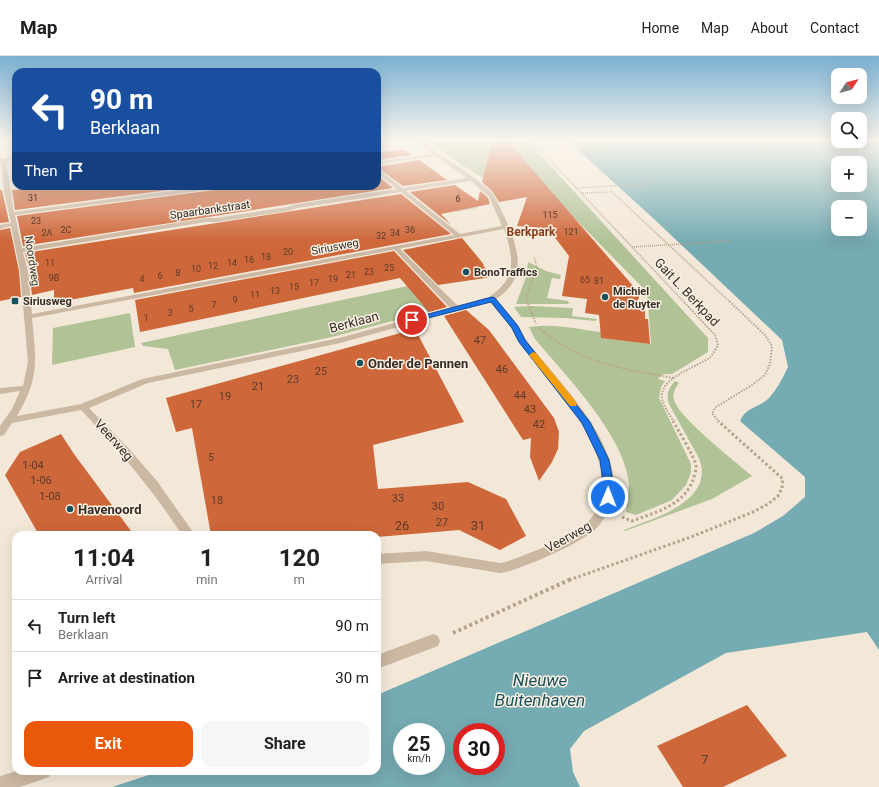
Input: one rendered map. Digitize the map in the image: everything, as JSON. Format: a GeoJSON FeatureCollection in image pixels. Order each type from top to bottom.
{"type":"FeatureCollection","features":[{"type":"Feature","properties":{"kind":"street","name":"Noordweg"},"geometry":{"type":"LineString","coordinates":[[0,433],[10,420],[26,388],[31,374],[32,362],[24,271],[12,214],[4,192],[8,176],[7,173]]}},
{"type":"Feature","properties":{"kind":"street"},"geometry":{"type":"LineString","coordinates":[[381,173],[458,235]]}},
{"type":"Feature","properties":{"kind":"street","name":"Berklaan"},"geometry":{"type":"LineString","coordinates":[[83,406],[145,381],[340,340],[492,299],[502,294],[511,282],[515,266],[514,250],[506,227],[495,204],[487,192],[462,173]]}},
{"type":"Feature","properties":{"kind":"street"},"geometry":{"type":"LineString","coordinates":[[402,190],[471,179]]}},
{"type":"Feature","properties":{"kind":"street"},"geometry":{"type":"LineString","coordinates":[[12,214],[192,190]]}},
{"type":"Feature","properties":{"kind":"street","name":"Spaarbankstraat"},"geometry":{"type":"LineString","coordinates":[[20,250],[90,240],[106,235],[206,220],[216,220],[402,190]]}},
{"type":"Feature","properties":{"kind":"street"},"geometry":{"type":"LineString","coordinates":[[0,227],[14,224]]}},
{"type":"Feature","properties":{"kind":"street","name":"Siriusweg"},"geometry":{"type":"LineString","coordinates":[[27,317],[506,227]]}},
{"type":"Feature","properties":{"kind":"street"},"geometry":{"type":"LineString","coordinates":[[395,247],[455,308]]}},
{"type":"Feature","properties":{"kind":"street","name":"Veerweg"},"geometry":{"type":"LineString","coordinates":[[381,559],[418,556],[500,568],[507,567],[580,532],[595,522],[605,509],[609,489],[607,470],[592,433],[578,411],[522,341],[515,328],[492,299]]}},
{"type":"Feature","properties":{"kind":"street"},"geometry":{"type":"LineString","coordinates":[[0,391],[26,388]]}},
{"type":"Feature","properties":{"kind":"street"},"geometry":{"type":"LineString","coordinates":[[10,420],[83,406]]}},
{"type":"Feature","properties":{"kind":"street","name":"Veerweg"},"geometry":{"type":"LineString","coordinates":[[83,406],[113,437],[165,499],[186,531]]}},
{"type":"Feature","properties":{"kind":"street"},"geometry":{"type":"LineString","coordinates":[[381,660],[433,641]]}},
{"type":"Feature","properties":{"kind":"street"},"geometry":{"type":"LineString","coordinates":[[0,785],[31,775]]}},
{"type":"Feature","properties":{"kind":"path","name":"Gait L. Berkpad"},"geometry":{"type":"LineString","coordinates":[[562,173],[715,335],[718,345],[711,357],[667,384],[662,394],[664,403],[696,465],[694,477],[689,490],[677,502],[668,508],[632,521],[626,519]]}},
{"type":"Feature","properties":{"kind":"path"},"geometry":{"type":"LineString","coordinates":[[577,188],[659,184]]}},
{"type":"Feature","properties":{"kind":"path"},"geometry":{"type":"LineString","coordinates":[[433,641],[578,576],[691,536],[753,512],[768,504],[778,496],[782,488],[784,479],[719,422],[712,413],[716,407],[752,385],[765,375],[770,364],[772,346],[765,335],[611,191],[581,193]]}},
{"type":"Feature","properties":{"kind":"path"},"geometry":{"type":"LineString","coordinates":[[434,215],[495,204]]}},
{"type":"Feature","properties":{"kind":"path"},"geometry":{"type":"LineString","coordinates":[[632,247],[731,241]]}},
{"type":"Feature","properties":{"kind":"path"},"geometry":{"type":"LineString","coordinates":[[534,254],[537,268],[526,298],[538,328],[548,337],[562,347],[586,358],[622,369],[675,378]]}},
{"type":"Feature","properties":{"kind":"green space"},"geometry":{"type":"Polygon","coordinates":[[[475,173],[557,173],[708,338],[708,352],[672,374],[663,374],[658,379],[665,381],[661,387],[659,398],[691,464],[691,472],[686,485],[672,500],[636,515],[626,512],[629,484],[625,466],[617,446],[592,407],[535,339],[529,327],[556,326],[574,328],[601,332],[603,338],[651,344],[647,292],[544,187],[499,188],[475,173]]]}},
{"type":"Feature","properties":{"kind":"green space"},"geometry":{"type":"Polygon","coordinates":[[[528,262],[546,271],[561,275],[560,279],[552,278],[547,298],[568,301],[569,304],[516,304],[526,277],[528,262]]]}},
{"type":"Feature","properties":{"kind":"green space"},"geometry":{"type":"Polygon","coordinates":[[[422,283],[438,309],[332,337],[175,370],[168,349],[143,346],[141,343],[422,283]]]}},
{"type":"Feature","properties":{"kind":"green space"},"geometry":{"type":"Polygon","coordinates":[[[532,306],[573,308],[572,316],[597,319],[595,321],[565,318],[521,317],[514,307],[532,306]]]}},
{"type":"Feature","properties":{"kind":"green space"},"geometry":{"type":"Polygon","coordinates":[[[130,313],[135,347],[52,365],[53,328],[130,313]]]}},
{"type":"Feature","properties":{"kind":"green space"},"geometry":{"type":"Polygon","coordinates":[[[675,381],[679,383],[675,389],[673,396],[674,400],[686,418],[752,476],[712,499],[625,531],[624,530],[677,507],[689,498],[697,488],[702,476],[700,461],[669,404],[668,392],[675,381]]]}},
{"type":"Feature","properties":{"kind":"water","name":"Nieuwe Buitenhaven"},"geometry":{"type":"Polygon","coordinates":[[[604,173],[831,173],[831,192],[867,192],[867,173],[879,173],[879,650],[867,632],[726,653],[584,731],[570,749],[573,772],[580,787],[112,787],[149,775],[381,775],[381,693],[754,533],[783,516],[805,497],[805,477],[740,421],[749,410],[769,398],[788,367],[782,340],[604,173]]]}},
{"type":"Feature","properties":{"kind":"building"},"geometry":{"type":"Polygon","coordinates":[[[385,173],[437,173],[447,180],[403,186],[385,173]]]}},
{"type":"Feature","properties":{"kind":"building"},"geometry":{"type":"Polygon","coordinates":[[[484,173],[535,173],[640,294],[635,309],[645,310],[645,319],[648,319],[650,344],[601,338],[599,315],[585,313],[587,299],[562,296],[569,256],[553,235],[543,234],[544,228],[517,226],[527,197],[499,202],[492,191],[482,182],[484,173]]]}},
{"type":"Feature","properties":{"kind":"building"},"geometry":{"type":"Polygon","coordinates":[[[381,178],[393,188],[381,190],[381,178]]]}},
{"type":"Feature","properties":{"kind":"building"},"geometry":{"type":"Polygon","coordinates":[[[455,185],[478,201],[480,191],[488,198],[490,204],[441,214],[451,225],[410,192],[455,185]]]}},
{"type":"Feature","properties":{"kind":"building"},"geometry":{"type":"Polygon","coordinates":[[[0,190],[2,190],[9,222],[0,223],[0,190]]]}},
{"type":"Feature","properties":{"kind":"building"},"geometry":{"type":"Polygon","coordinates":[[[12,190],[168,190],[15,210],[12,190]]]}},
{"type":"Feature","properties":{"kind":"building"},"geometry":{"type":"Polygon","coordinates":[[[214,190],[380,190],[23,246],[17,216],[214,190]]]}},
{"type":"Feature","properties":{"kind":"building"},"geometry":{"type":"Polygon","coordinates":[[[401,194],[451,234],[134,293],[133,288],[54,303],[54,290],[32,295],[25,253],[401,194]]]}},
{"type":"Feature","properties":{"kind":"building"},"geometry":{"type":"Polygon","coordinates":[[[10,228],[19,271],[21,297],[0,301],[0,230],[10,228]]]}},
{"type":"Feature","properties":{"kind":"building"},"geometry":{"type":"Polygon","coordinates":[[[462,238],[492,277],[438,285],[403,250],[462,238]]]}},
{"type":"Feature","properties":{"kind":"building"},"geometry":{"type":"Polygon","coordinates":[[[394,251],[447,307],[429,312],[400,278],[140,332],[135,300],[394,251]]]}},
{"type":"Feature","properties":{"kind":"building"},"geometry":{"type":"Polygon","coordinates":[[[466,310],[489,330],[554,418],[559,432],[558,449],[552,462],[539,481],[530,457],[531,438],[523,440],[444,316],[466,310]]]}},
{"type":"Feature","properties":{"kind":"building"},"geometry":{"type":"Polygon","coordinates":[[[415,329],[464,422],[373,445],[378,489],[468,482],[506,499],[526,536],[500,550],[459,530],[381,537],[381,531],[210,531],[192,428],[176,432],[166,398],[415,329]]]}},
{"type":"Feature","properties":{"kind":"building","name":"Havenoord"},"geometry":{"type":"Polygon","coordinates":[[[61,434],[131,531],[37,531],[5,475],[20,452],[61,434]]]}},
{"type":"Feature","properties":{"kind":"building"},"geometry":{"type":"Polygon","coordinates":[[[747,705],[787,756],[723,787],[683,787],[657,746],[747,705]]]}},
{"type":"Feature","properties":{"kind":"slow traffic"},"geometry":{"type":"LineString","coordinates":[[533,355],[573,404]]}},
{"type":"Feature","properties":{"kind":"place","name":"BonoTraffics"},"geometry":{"type":"Point","coordinates":[466,272]}},
{"type":"Feature","properties":{"kind":"place","name":"Michiel de Ruyter"},"geometry":{"type":"Point","coordinates":[605,297]}},
{"type":"Feature","properties":{"kind":"place","name":"Siriusweg"},"geometry":{"type":"Point","coordinates":[15,301]}},
{"type":"Feature","properties":{"kind":"place","name":"Onder de Pannen"},"geometry":{"type":"Point","coordinates":[360,363]}},
{"type":"Feature","properties":{"kind":"place","name":"Havenoord"},"geometry":{"type":"Point","coordinates":[70,509]}},
{"type":"Feature","properties":{"kind":"district","name":"Berkpark"},"geometry":{"type":"Point","coordinates":[531,232]}},
{"type":"Feature","properties":{"kind":"route"},"geometry":{"type":"LineString","coordinates":[[412,320],[492,299],[515,328],[522,341],[586,422],[598,446],[607,470],[609,489],[608,497]]}}]}
